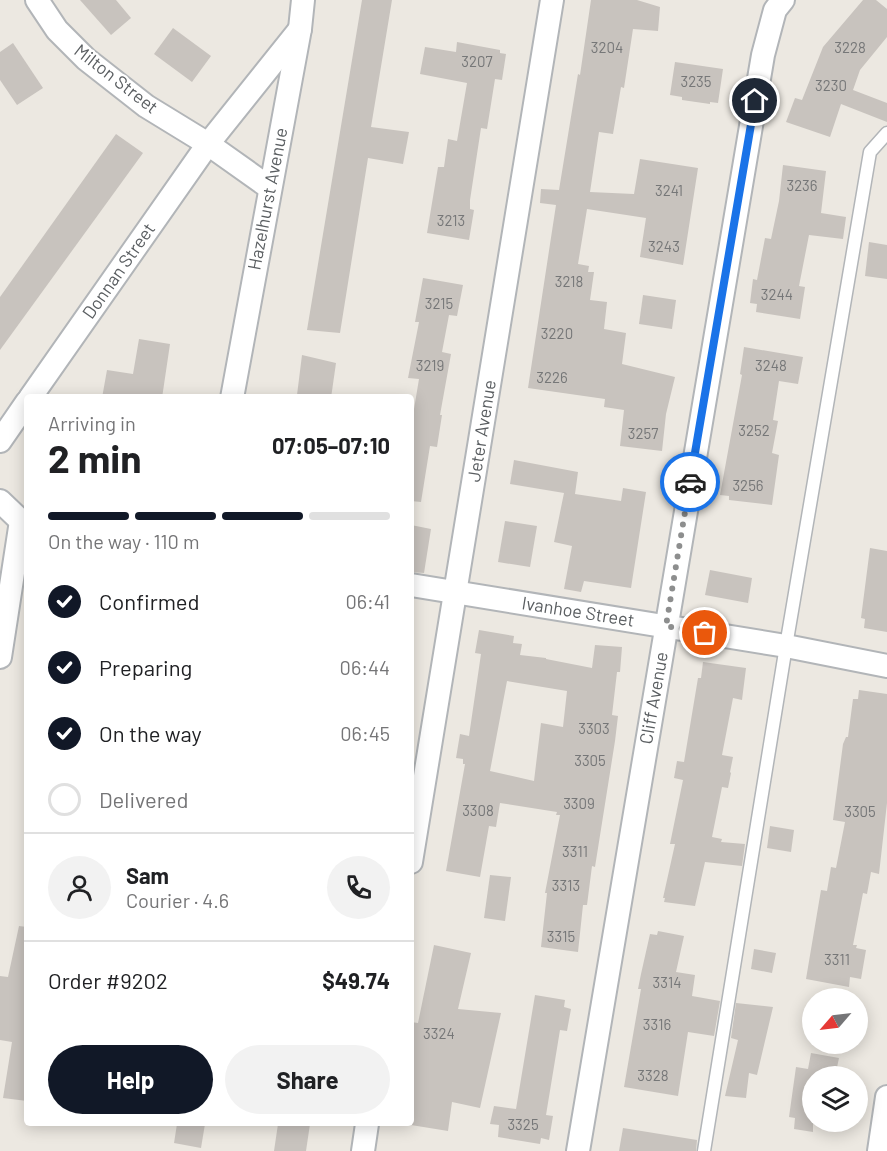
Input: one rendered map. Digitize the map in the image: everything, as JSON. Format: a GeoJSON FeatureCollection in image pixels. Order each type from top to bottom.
{"type":"FeatureCollection","features":[{"type":"Feature","properties":{"kind":"street","name":"Milton Street"},"geometry":{"type":"LineString","coordinates":[[37,0],[57,30],[86,59],[146,106],[208,144],[270,188]]}},
{"type":"Feature","properties":{"kind":"street","name":"Hazelhurst Avenue"},"geometry":{"type":"LineString","coordinates":[[233,394],[300,29],[303,0]]}},
{"type":"Feature","properties":{"kind":"street","name":"Jeter Avenue"},"geometry":{"type":"LineString","coordinates":[[414,844],[552,0]]}},
{"type":"Feature","properties":{"kind":"street","name":"Cliff Avenue"},"geometry":{"type":"LineString","coordinates":[[578,1151],[763,55],[775,10],[783,0]]}},
{"type":"Feature","properties":{"kind":"street"},"geometry":{"type":"LineString","coordinates":[[208,144],[300,29]]}},
{"type":"Feature","properties":{"kind":"street","name":"Donnan Street"},"geometry":{"type":"LineString","coordinates":[[33,394],[208,144]]}},
{"type":"Feature","properties":{"kind":"street"},"geometry":{"type":"LineString","coordinates":[[0,441],[24,406]]}},
{"type":"Feature","properties":{"kind":"street"},"geometry":{"type":"LineString","coordinates":[[0,501],[24,521],[0,657]]}},
{"type":"Feature","properties":{"kind":"street","name":"Ivanhoe Street"},"geometry":{"type":"LineString","coordinates":[[414,585],[786,646],[887,666]]}},
{"type":"Feature","properties":{"kind":"street"},"geometry":{"type":"LineString","coordinates":[[879,1151],[887,1096]]}},
{"type":"Feature","properties":{"kind":"street"},"geometry":{"type":"LineString","coordinates":[[363,1151],[368,1126]]}},
{"type":"Feature","properties":{"kind":"lane"},"geometry":{"type":"LineString","coordinates":[[704,1151],[786,646],[870,152],[887,134]]}},
{"type":"Feature","properties":{"kind":"building"},"geometry":{"type":"Polygon","coordinates":[[[80,0],[116,0],[131,18],[111,35],[80,0]]]}},
{"type":"Feature","properties":{"kind":"building"},"geometry":{"type":"Polygon","coordinates":[[[362,0],[392,0],[371,127],[409,132],[403,164],[368,158],[340,333],[307,330],[362,0]]]}},
{"type":"Feature","properties":{"kind":"building"},"geometry":{"type":"Polygon","coordinates":[[[591,0],[637,0],[660,7],[658,31],[633,29],[624,88],[621,87],[613,134],[599,132],[590,192],[634,194],[640,159],[698,168],[683,265],[640,257],[646,218],[587,209],[578,264],[589,266],[588,272],[594,272],[590,300],[607,302],[604,329],[626,333],[622,364],[675,377],[666,414],[662,451],[620,446],[624,410],[604,407],[605,399],[528,388],[556,205],[540,203],[541,189],[559,190],[591,0]]]}},
{"type":"Feature","properties":{"kind":"building"},"geometry":{"type":"Polygon","coordinates":[[[863,0],[876,0],[887,9],[887,37],[860,70],[853,90],[887,103],[887,122],[841,104],[830,137],[786,122],[795,98],[802,100],[823,47],[863,0]]]}},
{"type":"Feature","properties":{"kind":"building"},"geometry":{"type":"Polygon","coordinates":[[[173,28],[211,56],[192,82],[154,54],[173,28]]]}},
{"type":"Feature","properties":{"kind":"building"},"geometry":{"type":"Polygon","coordinates":[[[457,42],[500,50],[500,53],[506,54],[502,80],[495,79],[487,129],[481,128],[470,200],[470,209],[474,210],[469,240],[427,233],[438,167],[444,167],[448,139],[457,141],[467,83],[420,74],[425,47],[456,52],[457,42]]]}},
{"type":"Feature","properties":{"kind":"building"},"geometry":{"type":"Polygon","coordinates":[[[13,43],[43,88],[17,105],[0,80],[0,52],[13,43]]]}},
{"type":"Feature","properties":{"kind":"building"},"geometry":{"type":"Polygon","coordinates":[[[675,62],[723,69],[718,103],[682,100],[682,97],[670,95],[675,62]]]}},
{"type":"Feature","properties":{"kind":"building"},"geometry":{"type":"Polygon","coordinates":[[[116,134],[143,153],[0,350],[0,297],[116,134]]]}},
{"type":"Feature","properties":{"kind":"building"},"geometry":{"type":"Polygon","coordinates":[[[783,165],[826,171],[821,213],[846,217],[843,239],[809,235],[799,286],[805,287],[800,319],[756,312],[757,304],[750,303],[753,279],[757,280],[765,238],[771,239],[779,201],[783,165]]]}},
{"type":"Feature","properties":{"kind":"building"},"geometry":{"type":"Polygon","coordinates":[[[869,242],[887,245],[887,279],[865,276],[869,242]]]}},
{"type":"Feature","properties":{"kind":"building"},"geometry":{"type":"Polygon","coordinates":[[[423,278],[463,285],[457,316],[449,315],[442,352],[451,354],[440,415],[442,415],[437,447],[430,446],[421,502],[414,501],[414,409],[419,379],[408,378],[419,322],[415,322],[423,278]]]}},
{"type":"Feature","properties":{"kind":"building"},"geometry":{"type":"Polygon","coordinates":[[[643,295],[676,300],[672,329],[639,324],[643,295]]]}},
{"type":"Feature","properties":{"kind":"building"},"geometry":{"type":"Polygon","coordinates":[[[139,339],[170,344],[163,394],[103,394],[107,370],[133,374],[139,339]]]}},
{"type":"Feature","properties":{"kind":"building"},"geometry":{"type":"Polygon","coordinates":[[[744,347],[803,357],[798,384],[779,381],[773,420],[778,421],[772,453],[779,455],[772,505],[729,500],[729,496],[720,495],[742,375],[740,374],[744,347]]]}},
{"type":"Feature","properties":{"kind":"building"},"geometry":{"type":"Polygon","coordinates":[[[302,355],[336,363],[332,394],[297,394],[302,355]]]}},
{"type":"Feature","properties":{"kind":"building"},"geometry":{"type":"Polygon","coordinates":[[[514,460],[578,472],[575,494],[621,501],[623,488],[646,492],[631,588],[584,581],[581,592],[564,589],[572,546],[554,542],[564,493],[510,484],[514,460]]]}},
{"type":"Feature","properties":{"kind":"building"},"geometry":{"type":"Polygon","coordinates":[[[505,521],[537,526],[530,567],[498,562],[505,521]]]}},
{"type":"Feature","properties":{"kind":"building"},"geometry":{"type":"Polygon","coordinates":[[[414,526],[431,529],[424,573],[414,572],[414,526]]]}},
{"type":"Feature","properties":{"kind":"building"},"geometry":{"type":"Polygon","coordinates":[[[870,548],[887,551],[887,632],[864,628],[865,619],[861,618],[870,548]]]}},
{"type":"Feature","properties":{"kind":"building"},"geometry":{"type":"Polygon","coordinates":[[[710,570],[752,578],[748,603],[705,595],[710,570]]]}},
{"type":"Feature","properties":{"kind":"building"},"geometry":{"type":"Polygon","coordinates":[[[479,630],[514,636],[513,643],[522,644],[520,655],[592,668],[595,645],[622,647],[612,715],[618,716],[615,741],[595,867],[592,866],[587,905],[583,905],[578,952],[541,947],[547,893],[545,893],[560,815],[556,815],[557,812],[500,803],[496,827],[489,826],[480,877],[446,871],[465,764],[463,764],[463,759],[456,758],[460,734],[469,736],[481,654],[475,653],[479,630]],[[507,681],[490,771],[534,781],[541,723],[563,727],[567,691],[507,681]]]}},
{"type":"Feature","properties":{"kind":"building"},"geometry":{"type":"Polygon","coordinates":[[[703,662],[746,668],[742,700],[733,698],[722,755],[733,757],[731,773],[728,788],[722,787],[712,837],[722,839],[721,842],[745,844],[742,866],[705,862],[695,906],[664,902],[665,898],[663,898],[675,844],[670,844],[683,780],[674,778],[677,761],[684,762],[698,678],[701,678],[703,662]]]}},
{"type":"Feature","properties":{"kind":"building"},"geometry":{"type":"Polygon","coordinates":[[[859,690],[887,694],[887,803],[879,874],[871,872],[867,894],[863,893],[853,945],[866,950],[861,979],[850,977],[849,987],[806,979],[821,890],[827,891],[831,867],[836,868],[845,822],[833,820],[843,744],[848,737],[853,699],[858,699],[859,690]]]}},
{"type":"Feature","properties":{"kind":"building"},"geometry":{"type":"Polygon","coordinates":[[[770,826],[794,830],[791,852],[767,848],[770,826]]]}},
{"type":"Feature","properties":{"kind":"building"},"geometry":{"type":"Polygon","coordinates":[[[490,875],[511,877],[505,921],[484,918],[490,875]]]}},
{"type":"Feature","properties":{"kind":"building"},"geometry":{"type":"Polygon","coordinates":[[[19,926],[24,927],[24,1101],[3,1098],[12,1042],[0,1040],[0,976],[8,977],[19,926]]]}},
{"type":"Feature","properties":{"kind":"building"},"geometry":{"type":"Polygon","coordinates":[[[658,931],[684,936],[676,972],[695,975],[692,996],[720,1001],[714,1036],[688,1032],[678,1096],[624,1087],[641,989],[638,989],[641,974],[650,934],[657,935],[658,931]]]}},
{"type":"Feature","properties":{"kind":"building"},"geometry":{"type":"Polygon","coordinates":[[[434,945],[471,953],[458,1009],[501,1013],[480,1108],[452,1102],[448,1131],[414,1125],[414,1022],[418,1023],[434,945]]]}},
{"type":"Feature","properties":{"kind":"building"},"geometry":{"type":"Polygon","coordinates":[[[754,949],[776,953],[772,973],[751,969],[754,949]]]}},
{"type":"Feature","properties":{"kind":"building"},"geometry":{"type":"Polygon","coordinates":[[[535,995],[565,1000],[564,1007],[571,1009],[567,1031],[560,1030],[546,1115],[553,1116],[549,1140],[541,1138],[540,1144],[498,1137],[499,1125],[490,1124],[494,1106],[516,1109],[535,995]]]}},
{"type":"Feature","properties":{"kind":"building"},"geometry":{"type":"Polygon","coordinates":[[[736,1003],[773,1007],[757,1075],[749,1073],[746,1098],[725,1096],[738,1040],[731,1038],[736,1003]]]}},
{"type":"Feature","properties":{"kind":"building"},"geometry":{"type":"Polygon","coordinates":[[[811,1054],[839,1058],[837,1066],[809,1066],[811,1054]]]}},
{"type":"Feature","properties":{"kind":"building"},"geometry":{"type":"Polygon","coordinates":[[[796,1067],[802,1068],[802,1130],[794,1129],[795,1118],[789,1117],[796,1067]]]}},
{"type":"Feature","properties":{"kind":"building"},"geometry":{"type":"Polygon","coordinates":[[[177,1126],[205,1126],[201,1148],[174,1143],[177,1126]]]}},
{"type":"Feature","properties":{"kind":"building"},"geometry":{"type":"Polygon","coordinates":[[[278,1126],[310,1126],[306,1151],[274,1151],[278,1126]]]}},
{"type":"Feature","properties":{"kind":"building"},"geometry":{"type":"Polygon","coordinates":[[[623,1128],[697,1140],[696,1151],[619,1151],[623,1128]]]}},
{"type":"Feature","properties":{"kind":"way so far"},"geometry":{"type":"LineString","coordinates":[[690,482],[666,626],[705,633]]}},
{"type":"Feature","properties":{"kind":"route"},"geometry":{"type":"LineString","coordinates":[[690,482],[755,101]]}}]}
